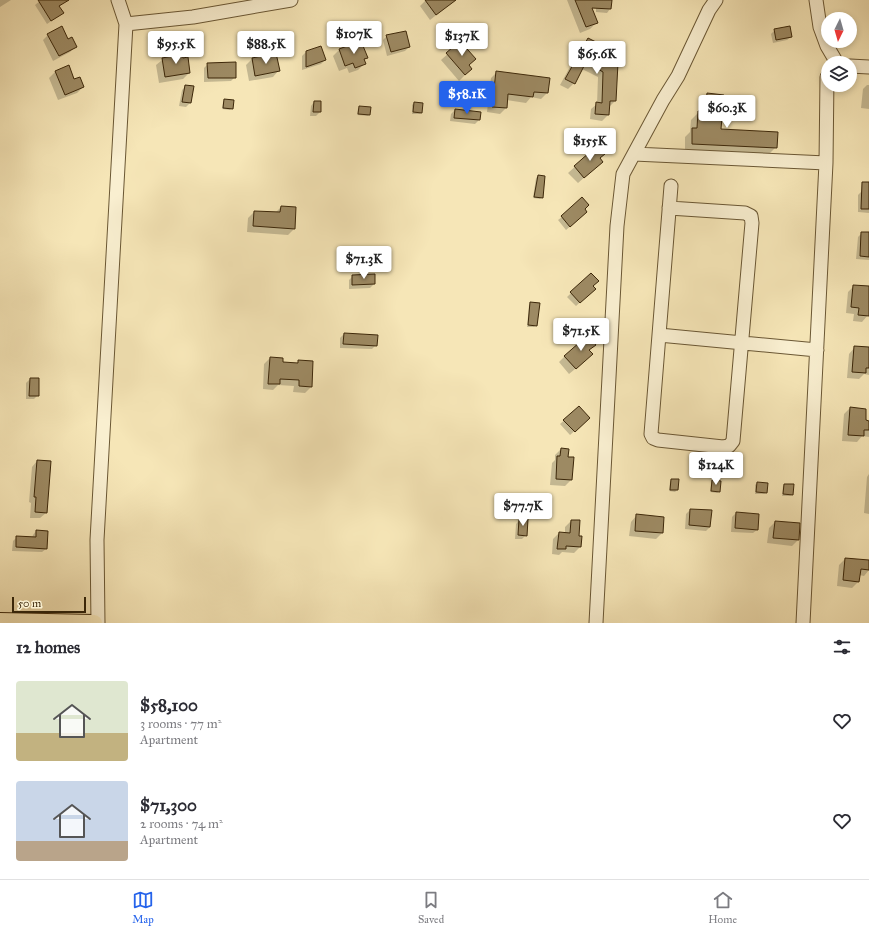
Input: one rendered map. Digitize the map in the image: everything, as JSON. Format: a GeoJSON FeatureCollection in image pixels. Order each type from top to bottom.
{"type":"FeatureCollection","features":[{"type":"Feature","properties":{"kind":"main road"},"geometry":{"type":"LineString","coordinates":[[0,620],[94,623]]}},
{"type":"Feature","properties":{"kind":"street"},"geometry":{"type":"LineString","coordinates":[[98,623],[97,540],[126,24],[118,0]]}},
{"type":"Feature","properties":{"kind":"street"},"geometry":{"type":"LineString","coordinates":[[126,24],[193,17],[291,0]]}},
{"type":"Feature","properties":{"kind":"street"},"geometry":{"type":"LineString","coordinates":[[596,623],[617,226],[623,174],[663,100],[678,76],[709,10],[716,0]]}},
{"type":"Feature","properties":{"kind":"street"},"geometry":{"type":"LineString","coordinates":[[816,0],[820,27],[833,56]]}},
{"type":"Feature","properties":{"kind":"street"},"geometry":{"type":"LineString","coordinates":[[857,66],[869,67]]}},
{"type":"Feature","properties":{"kind":"street"},"geometry":{"type":"LineString","coordinates":[[803,623],[826,163],[827,92]]}},
{"type":"Feature","properties":{"kind":"street"},"geometry":{"type":"LineString","coordinates":[[634,154],[826,163]]}},
{"type":"Feature","properties":{"kind":"street"},"geometry":{"type":"LineString","coordinates":[[669,208],[745,213],[751,216],[752,223],[733,441],[729,446],[723,447],[658,440],[653,438],[651,434],[669,208],[671,186]]}},
{"type":"Feature","properties":{"kind":"street"},"geometry":{"type":"LineString","coordinates":[[659,335],[817,350]]}},
{"type":"Feature","properties":{"kind":"building"},"geometry":{"type":"Polygon","coordinates":[[[38,0],[69,0],[59,6],[64,13],[51,21],[38,0]]]}},
{"type":"Feature","properties":{"kind":"building"},"geometry":{"type":"Polygon","coordinates":[[[425,0],[456,0],[436,15],[425,0]]]}},
{"type":"Feature","properties":{"kind":"building"},"geometry":{"type":"Polygon","coordinates":[[[575,0],[612,0],[611,9],[592,8],[598,23],[586,27],[575,0]]]}},
{"type":"Feature","properties":{"kind":"building"},"geometry":{"type":"Polygon","coordinates":[[[62,26],[68,39],[72,37],[77,47],[59,56],[47,34],[62,26]]]}},
{"type":"Feature","properties":{"kind":"building"},"geometry":{"type":"Polygon","coordinates":[[[790,26],[792,37],[776,40],[774,29],[790,26]]]}},
{"type":"Feature","properties":{"kind":"building"},"geometry":{"type":"Polygon","coordinates":[[[406,31],[410,47],[391,52],[386,35],[406,31]]]}},
{"type":"Feature","properties":{"kind":"building"},"geometry":{"type":"Polygon","coordinates":[[[588,38],[600,44],[594,55],[599,62],[618,63],[616,101],[610,101],[609,115],[595,114],[596,102],[602,103],[603,72],[586,62],[575,84],[565,79],[588,38]]]}},
{"type":"Feature","properties":{"kind":"building"},"geometry":{"type":"Polygon","coordinates":[[[361,41],[368,58],[364,59],[366,64],[355,68],[353,63],[345,66],[339,49],[361,41]]]}},
{"type":"Feature","properties":{"kind":"building"},"geometry":{"type":"Polygon","coordinates":[[[460,41],[476,59],[469,65],[472,69],[465,75],[446,53],[460,41]]]}},
{"type":"Feature","properties":{"kind":"building"},"geometry":{"type":"Polygon","coordinates":[[[321,46],[326,60],[306,67],[306,51],[321,46]]]}},
{"type":"Feature","properties":{"kind":"building"},"geometry":{"type":"Polygon","coordinates":[[[181,50],[183,58],[188,57],[190,73],[165,77],[162,58],[173,56],[172,51],[181,50]]]}},
{"type":"Feature","properties":{"kind":"building"},"geometry":{"type":"Polygon","coordinates":[[[276,53],[280,71],[255,76],[252,58],[276,53]]]}},
{"type":"Feature","properties":{"kind":"building"},"geometry":{"type":"Polygon","coordinates":[[[236,62],[236,78],[208,78],[207,63],[236,62]]]}},
{"type":"Feature","properties":{"kind":"building"},"geometry":{"type":"Polygon","coordinates":[[[69,65],[74,79],[80,77],[84,87],[65,95],[55,71],[69,65]]]}},
{"type":"Feature","properties":{"kind":"building"},"geometry":{"type":"Polygon","coordinates":[[[496,71],[550,78],[548,93],[534,92],[533,97],[508,94],[507,108],[492,107],[496,71]]]}},
{"type":"Feature","properties":{"kind":"building"},"geometry":{"type":"Polygon","coordinates":[[[185,85],[194,86],[191,103],[182,102],[185,85]]]}},
{"type":"Feature","properties":{"kind":"building"},"geometry":{"type":"Polygon","coordinates":[[[707,93],[724,95],[721,129],[778,132],[777,148],[692,144],[692,128],[697,128],[698,111],[705,111],[707,93]]]}},
{"type":"Feature","properties":{"kind":"building"},"geometry":{"type":"Polygon","coordinates":[[[224,99],[234,100],[233,109],[223,108],[224,99]]]}},
{"type":"Feature","properties":{"kind":"building"},"geometry":{"type":"Polygon","coordinates":[[[314,101],[321,101],[321,112],[313,112],[314,101]]]}},
{"type":"Feature","properties":{"kind":"building"},"geometry":{"type":"Polygon","coordinates":[[[414,102],[423,103],[422,113],[413,112],[414,102]]]}},
{"type":"Feature","properties":{"kind":"building"},"geometry":{"type":"Polygon","coordinates":[[[359,106],[371,107],[370,115],[358,114],[359,106]]]}},
{"type":"Feature","properties":{"kind":"building"},"geometry":{"type":"Polygon","coordinates":[[[455,109],[481,112],[480,120],[454,118],[455,109]]]}},
{"type":"Feature","properties":{"kind":"building"},"geometry":{"type":"Polygon","coordinates":[[[598,145],[605,154],[600,158],[603,162],[584,178],[574,166],[598,145]]]}},
{"type":"Feature","properties":{"kind":"building"},"geometry":{"type":"Polygon","coordinates":[[[538,175],[545,176],[543,198],[534,197],[538,175]]]}},
{"type":"Feature","properties":{"kind":"building"},"geometry":{"type":"Polygon","coordinates":[[[862,182],[869,182],[869,209],[861,209],[862,182]]]}},
{"type":"Feature","properties":{"kind":"building"},"geometry":{"type":"Polygon","coordinates":[[[582,197],[589,205],[585,209],[587,212],[570,227],[561,216],[582,197]]]}},
{"type":"Feature","properties":{"kind":"building"},"geometry":{"type":"Polygon","coordinates":[[[281,206],[296,207],[295,229],[253,226],[254,211],[280,212],[281,206]]]}},
{"type":"Feature","properties":{"kind":"building"},"geometry":{"type":"Polygon","coordinates":[[[861,232],[869,232],[869,257],[860,256],[861,232]]]}},
{"type":"Feature","properties":{"kind":"building"},"geometry":{"type":"Polygon","coordinates":[[[591,273],[599,281],[593,286],[596,289],[580,303],[570,292],[591,273]]]}},
{"type":"Feature","properties":{"kind":"building"},"geometry":{"type":"Polygon","coordinates":[[[375,274],[375,284],[352,285],[352,275],[375,274]]]}},
{"type":"Feature","properties":{"kind":"building"},"geometry":{"type":"Polygon","coordinates":[[[853,285],[869,286],[869,316],[858,315],[859,308],[851,307],[853,285]]]}},
{"type":"Feature","properties":{"kind":"building"},"geometry":{"type":"Polygon","coordinates":[[[530,302],[540,303],[537,326],[528,325],[530,302]]]}},
{"type":"Feature","properties":{"kind":"building"},"geometry":{"type":"Polygon","coordinates":[[[344,333],[378,335],[377,346],[343,344],[344,333]]]}},
{"type":"Feature","properties":{"kind":"building"},"geometry":{"type":"Polygon","coordinates":[[[588,335],[596,345],[589,350],[593,354],[576,369],[564,356],[588,335]]]}},
{"type":"Feature","properties":{"kind":"building"},"geometry":{"type":"Polygon","coordinates":[[[854,346],[869,347],[869,368],[866,368],[866,373],[852,372],[854,346]]]}},
{"type":"Feature","properties":{"kind":"building"},"geometry":{"type":"Polygon","coordinates":[[[270,357],[283,358],[283,362],[298,363],[298,360],[313,361],[312,387],[299,386],[299,380],[280,379],[280,384],[268,384],[270,357]]]}},
{"type":"Feature","properties":{"kind":"building"},"geometry":{"type":"Polygon","coordinates":[[[30,378],[39,378],[39,396],[29,396],[30,378]]]}},
{"type":"Feature","properties":{"kind":"building"},"geometry":{"type":"Polygon","coordinates":[[[579,406],[590,418],[575,432],[563,420],[579,406]]]}},
{"type":"Feature","properties":{"kind":"building"},"geometry":{"type":"Polygon","coordinates":[[[850,407],[866,409],[866,420],[869,421],[869,430],[864,430],[864,436],[848,435],[850,407]]]}},
{"type":"Feature","properties":{"kind":"building"},"geometry":{"type":"Polygon","coordinates":[[[561,448],[569,449],[568,457],[574,457],[572,480],[556,479],[557,456],[560,456],[561,448]]]}},
{"type":"Feature","properties":{"kind":"building"},"geometry":{"type":"Polygon","coordinates":[[[37,460],[51,461],[47,513],[35,512],[36,497],[34,497],[37,460]]]}},
{"type":"Feature","properties":{"kind":"building"},"geometry":{"type":"Polygon","coordinates":[[[671,479],[679,479],[678,490],[670,490],[671,479]]]}},
{"type":"Feature","properties":{"kind":"building"},"geometry":{"type":"Polygon","coordinates":[[[712,480],[721,481],[720,492],[711,491],[712,480]]]}},
{"type":"Feature","properties":{"kind":"building"},"geometry":{"type":"Polygon","coordinates":[[[757,482],[768,483],[767,493],[756,492],[757,482]]]}},
{"type":"Feature","properties":{"kind":"building"},"geometry":{"type":"Polygon","coordinates":[[[784,484],[794,484],[793,495],[783,494],[784,484]]]}},
{"type":"Feature","properties":{"kind":"building"},"geometry":{"type":"Polygon","coordinates":[[[690,509],[712,510],[710,527],[689,525],[690,509]]]}},
{"type":"Feature","properties":{"kind":"building"},"geometry":{"type":"Polygon","coordinates":[[[736,512],[759,514],[758,530],[735,528],[736,512]]]}},
{"type":"Feature","properties":{"kind":"building"},"geometry":{"type":"Polygon","coordinates":[[[636,514],[664,517],[663,533],[635,531],[636,514]]]}},
{"type":"Feature","properties":{"kind":"building"},"geometry":{"type":"Polygon","coordinates":[[[519,519],[528,519],[527,536],[518,535],[519,519]]]}},
{"type":"Feature","properties":{"kind":"building"},"geometry":{"type":"Polygon","coordinates":[[[571,520],[580,520],[579,536],[582,536],[581,547],[566,546],[566,549],[557,549],[559,532],[570,533],[571,520]]]}},
{"type":"Feature","properties":{"kind":"building"},"geometry":{"type":"Polygon","coordinates":[[[775,521],[800,523],[799,540],[773,538],[775,521]]]}},
{"type":"Feature","properties":{"kind":"building"},"geometry":{"type":"Polygon","coordinates":[[[36,530],[48,531],[47,549],[16,547],[16,536],[36,537],[36,530]]]}},
{"type":"Feature","properties":{"kind":"building"},"geometry":{"type":"Polygon","coordinates":[[[845,558],[869,560],[869,570],[861,569],[859,582],[843,580],[845,558]]]}}]}
